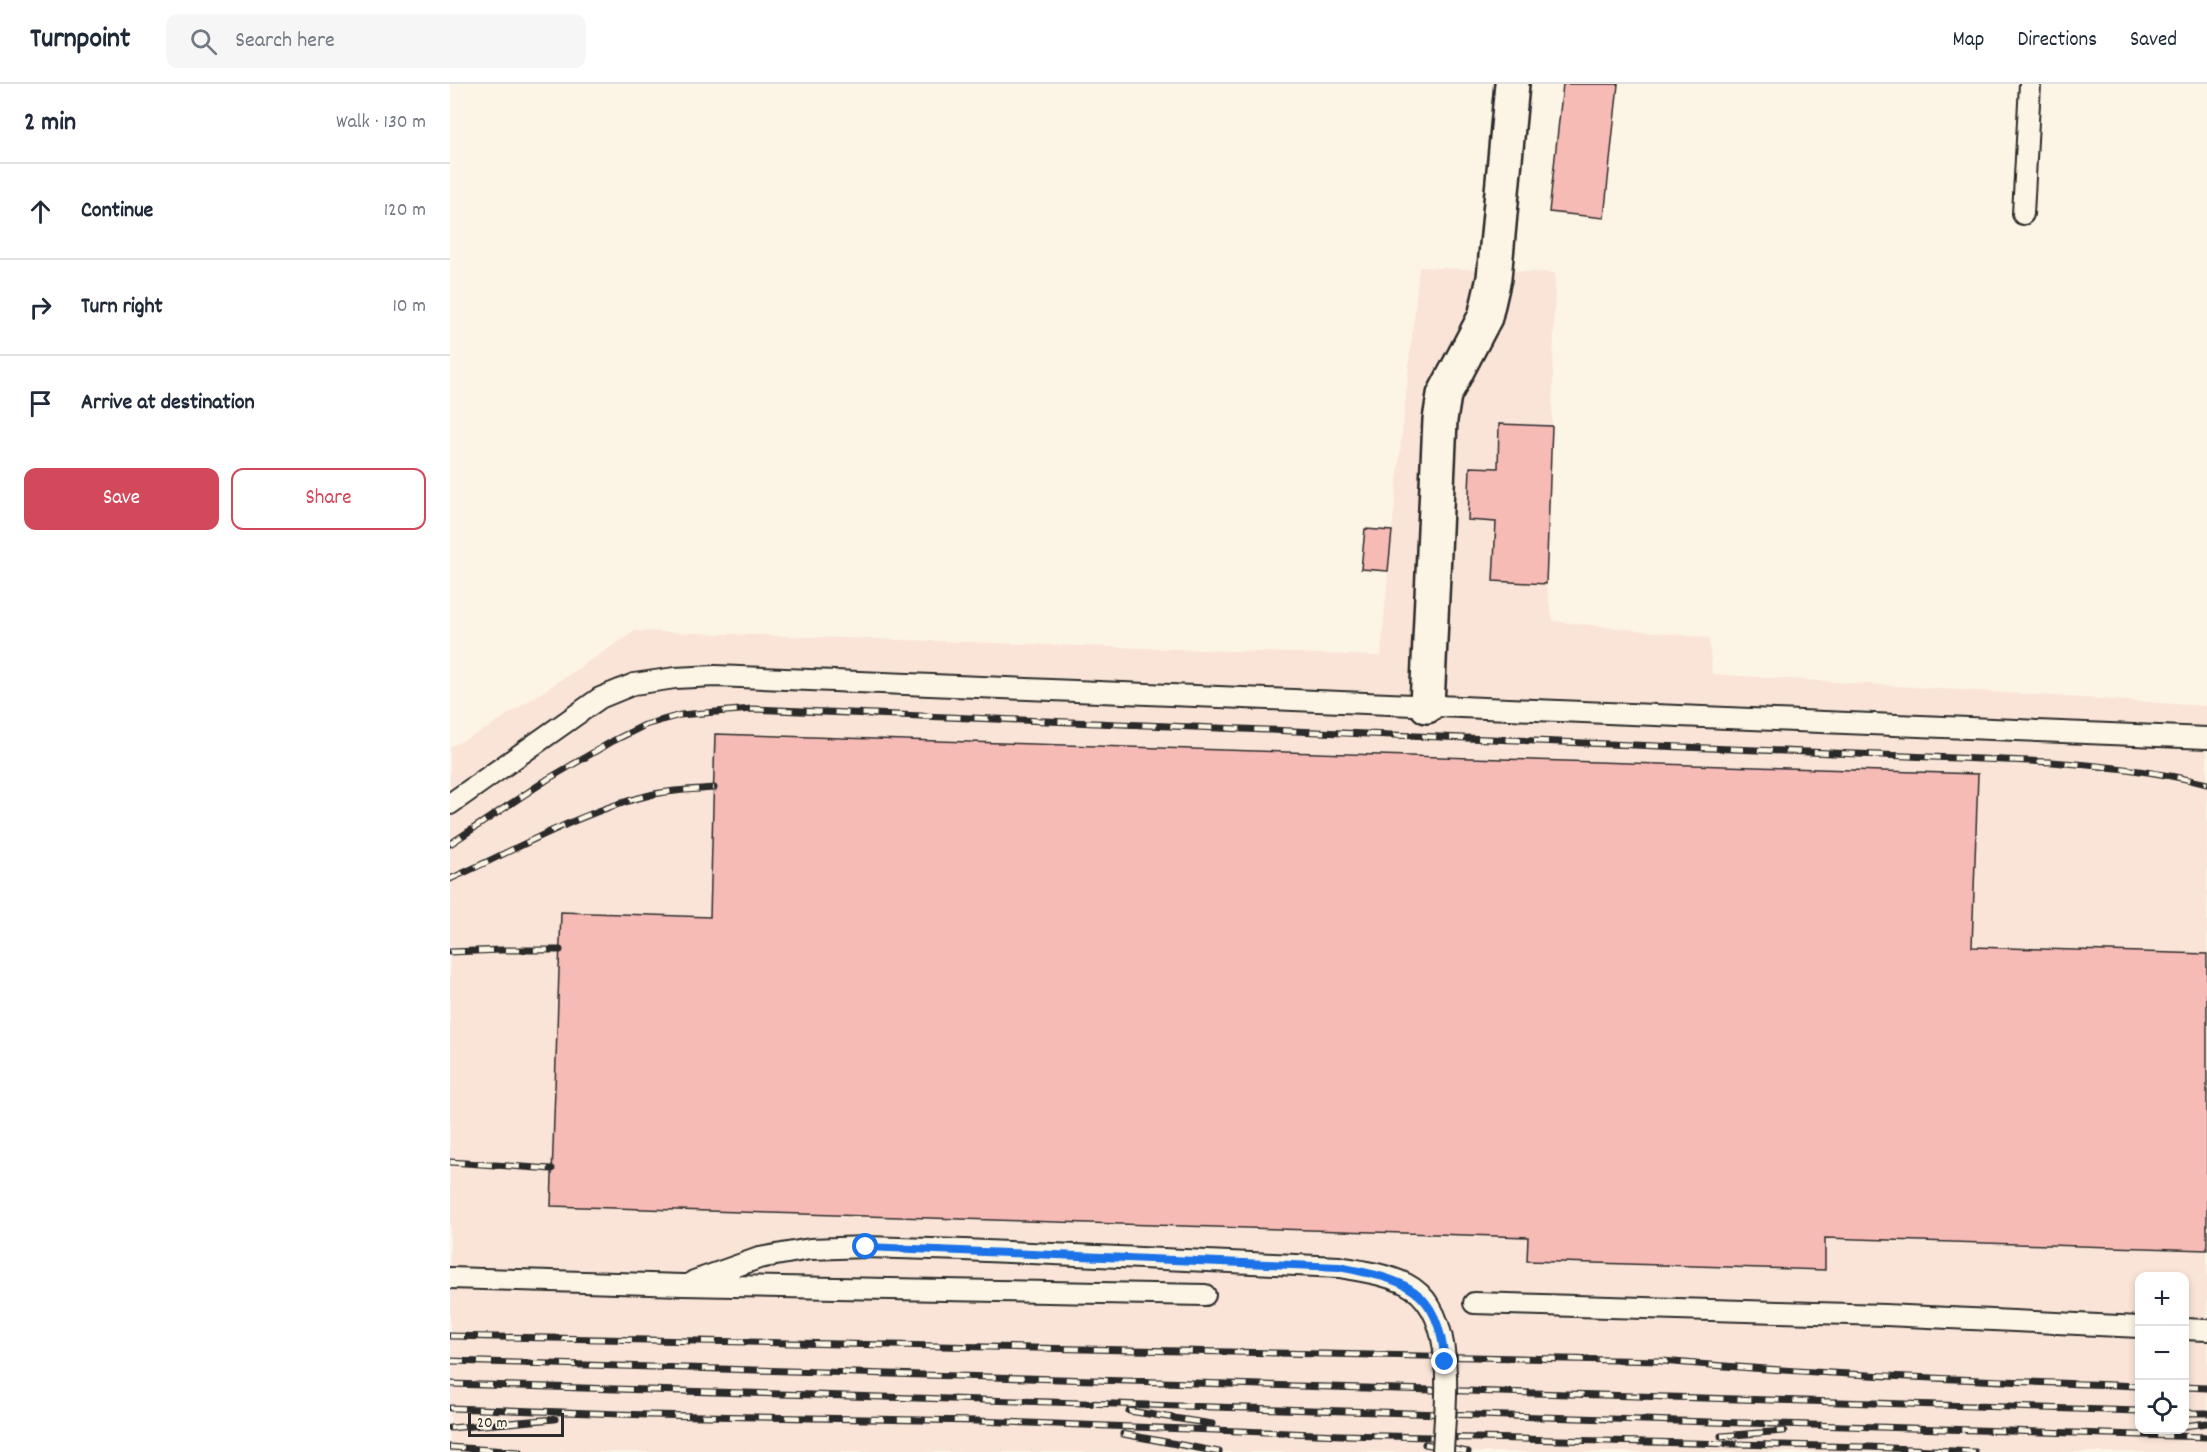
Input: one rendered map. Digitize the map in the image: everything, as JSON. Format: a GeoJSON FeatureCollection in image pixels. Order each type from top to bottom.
{"type":"FeatureCollection","features":[{"type":"Feature","properties":{"kind":"street"},"geometry":{"type":"LineString","coordinates":[[1427,706],[1440,420],[1444,395],[1485,317],[1494,278],[1512,84]]}},
{"type":"Feature","properties":{"kind":"lane"},"geometry":{"type":"LineString","coordinates":[[2023,214],[2030,84]]}},
{"type":"Feature","properties":{"kind":"lane"},"geometry":{"type":"LineString","coordinates":[[450,804],[600,698],[634,684],[675,678],[716,676],[2207,738]]}},
{"type":"Feature","properties":{"kind":"lane"},"geometry":{"type":"LineString","coordinates":[[683,1285],[759,1258],[810,1249],[866,1247],[1339,1267],[1374,1274],[1407,1284],[1425,1299],[1438,1324],[1443,1340],[1446,1379],[1443,1452]]}},
{"type":"Feature","properties":{"kind":"lane"},"geometry":{"type":"LineString","coordinates":[[450,1278],[683,1285],[1205,1294]]}},
{"type":"Feature","properties":{"kind":"lane"},"geometry":{"type":"LineString","coordinates":[[1474,1303],[1885,1315],[2135,1327]]}},
{"type":"Feature","properties":{"kind":"lane"},"geometry":{"type":"LineString","coordinates":[[2189,1329],[2207,1330]]}},
{"type":"Feature","properties":{"kind":"shaded area"},"geometry":{"type":"Polygon","coordinates":[[[1419,267],[1555,273],[1546,584],[1553,621],[1709,638],[1712,674],[2207,706],[2207,1452],[450,1452],[450,747],[486,729],[635,631],[1381,656],[1388,572],[1361,569],[1365,529],[1392,531],[1419,267]]]}},
{"type":"Feature","properties":{"kind":"building"},"geometry":{"type":"Polygon","coordinates":[[[1563,84],[1618,84],[1604,218],[1549,212],[1563,84]]]}},
{"type":"Feature","properties":{"kind":"building"},"geometry":{"type":"Polygon","coordinates":[[[1499,424],[1552,426],[1546,584],[1493,581],[1496,522],[1468,520],[1470,467],[1498,468],[1499,424]]]}},
{"type":"Feature","properties":{"kind":"building"},"geometry":{"type":"Polygon","coordinates":[[[1365,529],[1392,531],[1388,571],[1361,569],[1365,529]]]}},
{"type":"Feature","properties":{"kind":"building"},"geometry":{"type":"Polygon","coordinates":[[[715,734],[1978,774],[1972,947],[2207,954],[2207,1250],[1825,1238],[1825,1270],[1527,1261],[1528,1237],[551,1206],[561,912],[710,917],[715,734]]]}},
{"type":"Feature","properties":{"kind":"railway"},"geometry":{"type":"LineString","coordinates":[[450,844],[548,779],[645,725],[680,715],[752,709],[2052,762],[2130,770],[2207,784]]}},
{"type":"Feature","properties":{"kind":"railway"},"geometry":{"type":"LineString","coordinates":[[450,879],[548,832],[624,802],[666,792],[714,788]]}},
{"type":"Feature","properties":{"kind":"railway"},"geometry":{"type":"LineString","coordinates":[[450,952],[560,950]]}},
{"type":"Feature","properties":{"kind":"railway"},"geometry":{"type":"LineString","coordinates":[[450,1162],[552,1169]]}},
{"type":"Feature","properties":{"kind":"railway"},"geometry":{"type":"LineString","coordinates":[[450,1336],[1662,1361],[1841,1373],[2135,1386]]}},
{"type":"Feature","properties":{"kind":"railway"},"geometry":{"type":"LineString","coordinates":[[450,1361],[2135,1411]]}},
{"type":"Feature","properties":{"kind":"railway"},"geometry":{"type":"LineString","coordinates":[[450,1384],[2207,1437]]}},
{"type":"Feature","properties":{"kind":"railway"},"geometry":{"type":"LineString","coordinates":[[2189,1387],[2207,1388]]}},
{"type":"Feature","properties":{"kind":"railway"},"geometry":{"type":"LineString","coordinates":[[450,1408],[648,1415],[977,1421],[1341,1435],[1869,1447],[1975,1452]]}},
{"type":"Feature","properties":{"kind":"railway"},"geometry":{"type":"LineString","coordinates":[[1129,1411],[1212,1424]]}},
{"type":"Feature","properties":{"kind":"railway"},"geometry":{"type":"LineString","coordinates":[[2189,1413],[2207,1413]]}},
{"type":"Feature","properties":{"kind":"railway"},"geometry":{"type":"LineString","coordinates":[[450,1428],[555,1419]]}},
{"type":"Feature","properties":{"kind":"railway"},"geometry":{"type":"LineString","coordinates":[[2189,1425],[2207,1423]]}},
{"type":"Feature","properties":{"kind":"railway"},"geometry":{"type":"LineString","coordinates":[[1721,1436],[1784,1431]]}},
{"type":"Feature","properties":{"kind":"railway"},"geometry":{"type":"LineString","coordinates":[[1123,1434],[1219,1452]]}},
{"type":"Feature","properties":{"kind":"railway"},"geometry":{"type":"LineString","coordinates":[[1425,1444],[1468,1452]]}},
{"type":"Feature","properties":{"kind":"railway"},"geometry":{"type":"LineString","coordinates":[[450,1447],[520,1452]]}},
{"type":"Feature","properties":{"kind":"route"},"geometry":{"type":"LineString","coordinates":[[866,1247],[1339,1267],[1407,1284],[1425,1299],[1438,1324],[1443,1340],[1445,1362]]}}]}
